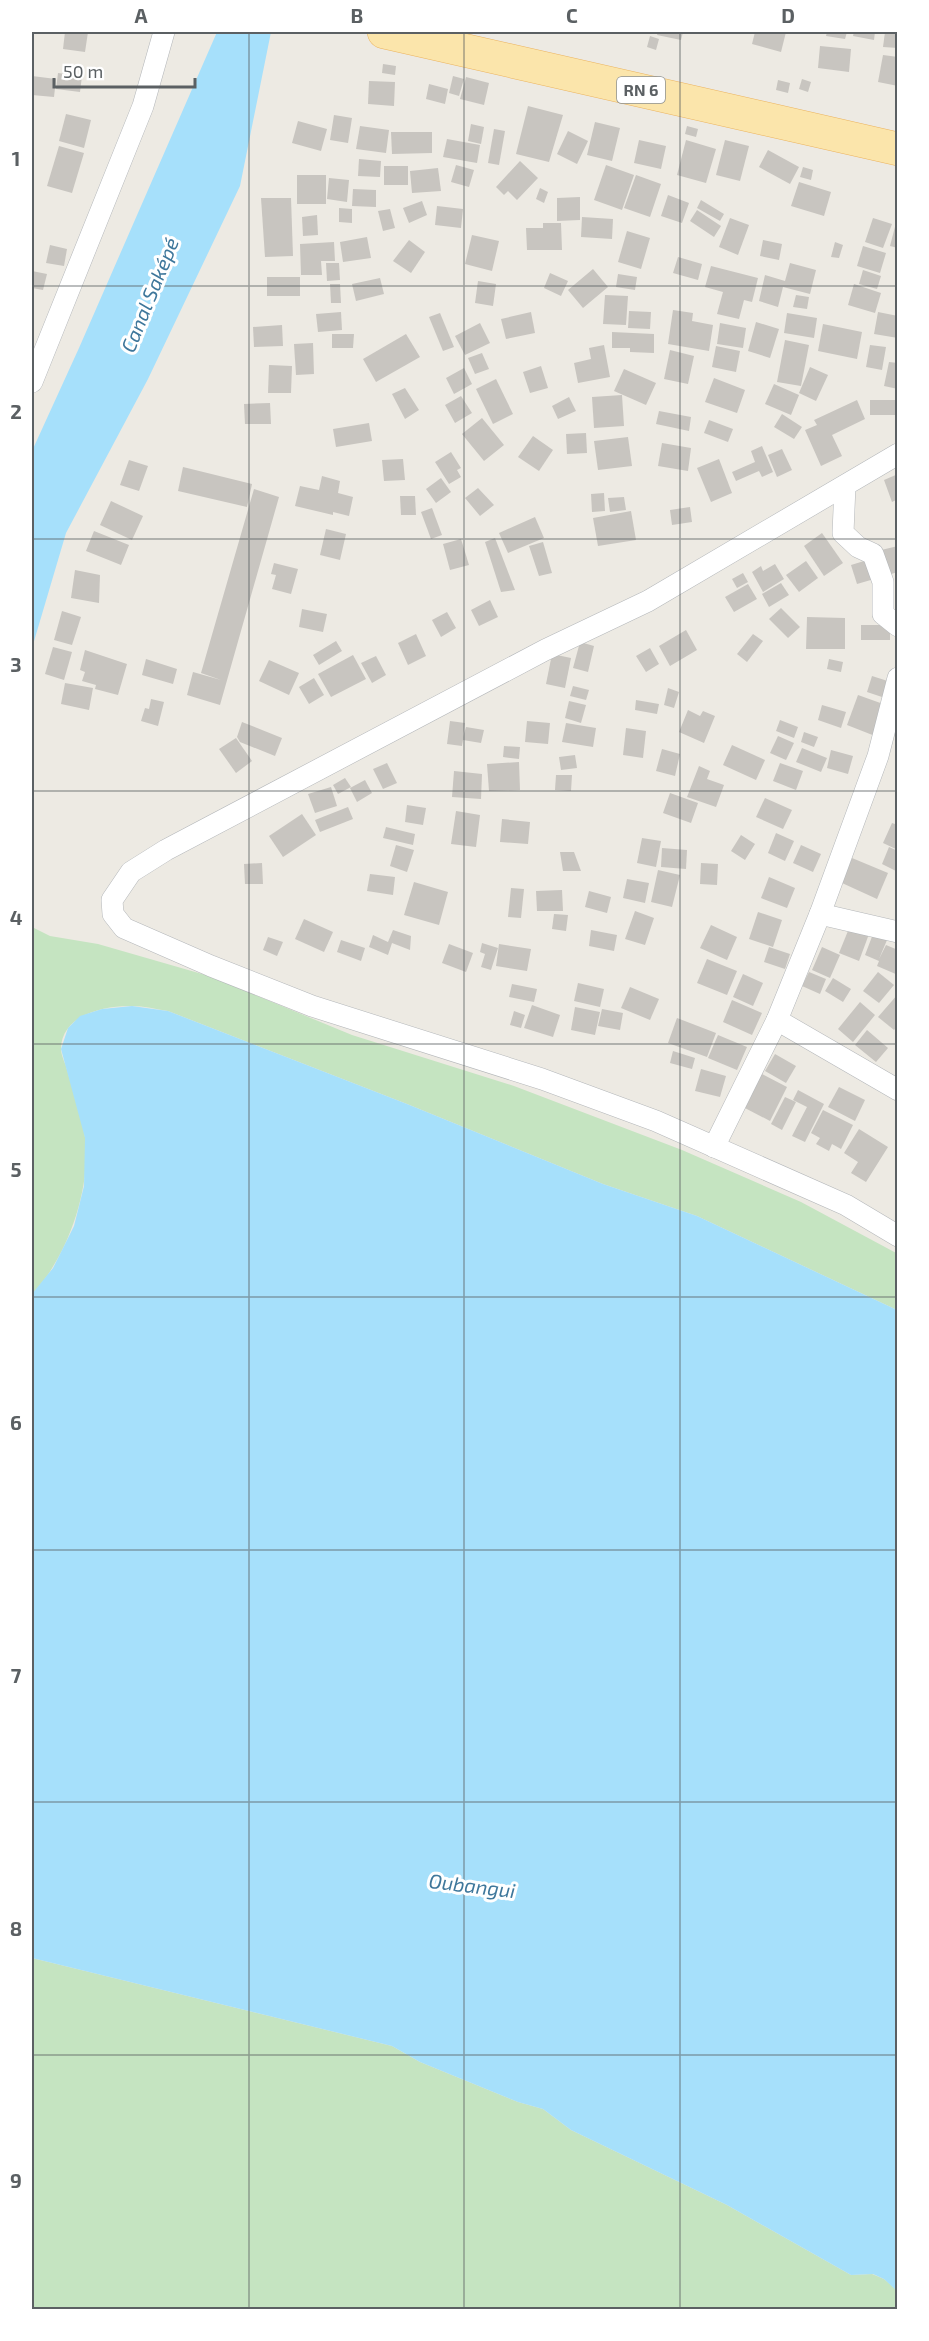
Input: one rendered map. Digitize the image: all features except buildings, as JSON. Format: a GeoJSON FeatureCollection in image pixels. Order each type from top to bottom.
{"type":"FeatureCollection","features":[{"type":"Feature","properties":{"kind":"main road","name":"RN 6"},"geometry":{"type":"LineString","coordinates":[[384,32],[447,39],[897,149]]}},
{"type":"Feature","properties":{"kind":"street"},"geometry":{"type":"LineString","coordinates":[[32,382],[143,106],[164,32]]}},
{"type":"Feature","properties":{"kind":"street"},"geometry":{"type":"LineString","coordinates":[[897,454],[648,602],[514,666],[166,850],[131,872],[112,900],[113,914],[124,928],[211,966],[312,1006],[542,1079],[656,1120],[846,1205],[897,1236]]}},
{"type":"Feature","properties":{"kind":"street"},"geometry":{"type":"LineString","coordinates":[[845,486],[843,532],[858,547],[873,554],[883,582],[883,614],[897,626]]}},
{"type":"Feature","properties":{"kind":"street"},"geometry":{"type":"LineString","coordinates":[[714,1146],[777,1020],[820,914],[878,756],[897,678]]}},
{"type":"Feature","properties":{"kind":"street"},"geometry":{"type":"LineString","coordinates":[[820,914],[897,932]]}},
{"type":"Feature","properties":{"kind":"street"},"geometry":{"type":"LineString","coordinates":[[777,1020],[897,1090]]}},
{"type":"Feature","properties":{"kind":"green space"},"geometry":{"type":"Polygon","coordinates":[[[32,927],[50,936],[98,944],[209,976],[352,1035],[514,1086],[682,1150],[801,1202],[898,1254],[897,1310],[697,1216],[603,1184],[407,1104],[168,1011],[132,1006],[98,1010],[86,1014],[68,1028],[63,1037],[61,1049],[85,1137],[85,1178],[81,1199],[66,1242],[45,1279],[32,1294],[32,927]]]}},
{"type":"Feature","properties":{"kind":"green space"},"geometry":{"type":"Polygon","coordinates":[[[32,1958],[392,2046],[420,2062],[518,2102],[543,2109],[571,2130],[727,2205],[851,2275],[872,2274],[884,2279],[898,2291],[897,2310],[32,2310],[32,1958]]]}},
{"type":"Feature","properties":{"kind":"water","name":"Canal Saképé"},"geometry":{"type":"Polygon","coordinates":[[[217,32],[271,32],[240,186],[148,379],[66,533],[32,648],[32,451],[217,32]]]}},
{"type":"Feature","properties":{"kind":"water","name":"Oubangui"},"geometry":{"type":"Polygon","coordinates":[[[132,1006],[168,1011],[407,1104],[603,1184],[697,1216],[897,1310],[897,2291],[884,2279],[873,2274],[851,2275],[727,2205],[571,2130],[543,2109],[518,2102],[420,2062],[392,2046],[32,1958],[32,1294],[53,1268],[74,1226],[84,1186],[85,1138],[61,1049],[68,1028],[80,1016],[102,1009],[132,1006]]]}}]}
